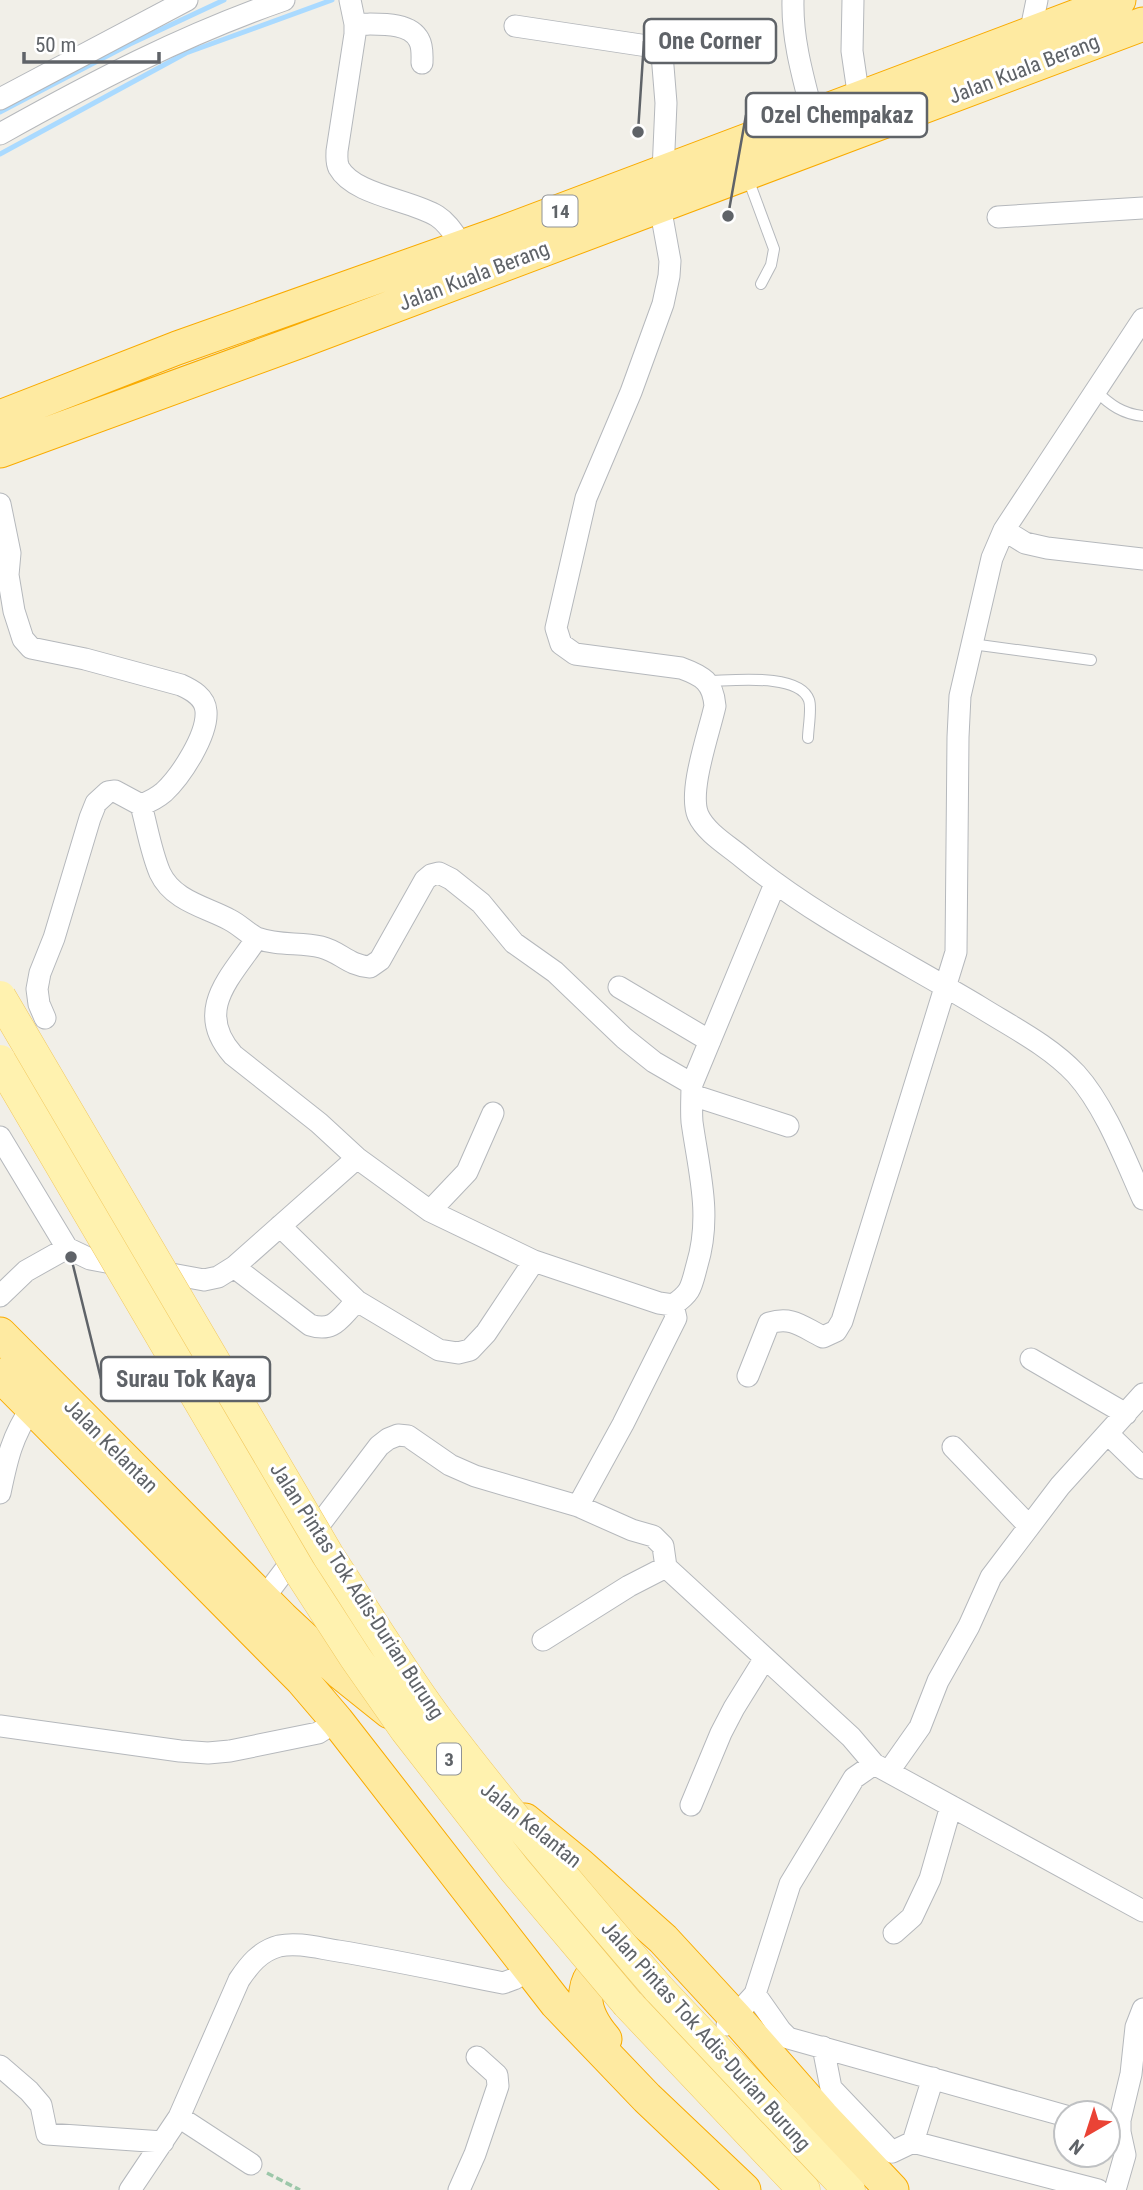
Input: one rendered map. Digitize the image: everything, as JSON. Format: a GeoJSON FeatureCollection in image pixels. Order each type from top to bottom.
{"type":"FeatureCollection","features":[{"type":"Feature","properties":{"kind":"highway","name":"Jalan Kuala Berang"},"geometry":{"type":"LineString","coordinates":[[0,451],[301,341],[479,251],[663,172],[1119,0]]}},
{"type":"Feature","properties":{"kind":"highway","name":"Jalan Kuala Berang"},"geometry":{"type":"LineString","coordinates":[[0,417],[177,348],[479,251],[660,206],[1143,24]]}},
{"type":"Feature","properties":{"kind":"highway"},"geometry":{"type":"LineString","coordinates":[[177,348],[274,326],[288,329],[301,341]]}},
{"type":"Feature","properties":{"kind":"highway","name":"Jalan Kelantan"},"geometry":{"type":"LineString","coordinates":[[0,1334],[263,1600],[340,1672],[590,1874],[663,1939],[738,2013],[822,2116],[892,2190]]}},
{"type":"Feature","properties":{"kind":"highway","name":"Jalan Kelantan"},"geometry":{"type":"LineString","coordinates":[[0,1375],[302,1680],[530,1969],[583,2032],[744,2190]]}},
{"type":"Feature","properties":{"kind":"highway"},"geometry":{"type":"LineString","coordinates":[[718,2166],[598,2031],[590,2019],[585,1993],[589,1979],[597,1968],[622,1955],[636,1955],[650,1959],[738,2013]]}},
{"type":"Feature","properties":{"kind":"main road","name":"Jalan Pintas Tok Adis-Durian Burung"},"geometry":{"type":"LineString","coordinates":[[0,997],[329,1557],[434,1716],[535,1843],[658,1988],[849,2190]]}},
{"type":"Feature","properties":{"kind":"main road","name":"Jalan Pintas Tok Adis-Durian Burung"},"geometry":{"type":"LineString","coordinates":[[0,1061],[300,1572],[406,1730],[515,1870],[628,2004],[804,2190]]}},
{"type":"Feature","properties":{"kind":"street"},"geometry":{"type":"LineString","coordinates":[[0,99],[187,0]]}},
{"type":"Feature","properties":{"kind":"street"},"geometry":{"type":"LineString","coordinates":[[0,134],[134,62],[242,15],[284,0]]}},
{"type":"Feature","properties":{"kind":"street"},"geometry":{"type":"LineString","coordinates":[[793,0],[796,52],[813,116]]}},
{"type":"Feature","properties":{"kind":"street"},"geometry":{"type":"LineString","coordinates":[[853,0],[852,51],[859,99]]}},
{"type":"Feature","properties":{"kind":"street"},"geometry":{"type":"LineString","coordinates":[[1030,34],[1037,0]]}},
{"type":"Feature","properties":{"kind":"street"},"geometry":{"type":"LineString","coordinates":[[422,63],[421,44],[412,32],[352,10],[337,151],[339,168],[350,180],[372,192],[425,209],[439,217],[479,251]]}},
{"type":"Feature","properties":{"kind":"street"},"geometry":{"type":"LineString","coordinates":[[515,26],[654,47],[659,50],[662,54],[666,103],[663,172]]}},
{"type":"Feature","properties":{"kind":"street"},"geometry":{"type":"LineString","coordinates":[[660,206],[670,261],[670,276],[663,304],[631,392],[586,498],[556,628],[561,644],[575,654],[681,668],[707,681],[714,693],[715,706],[695,790],[695,804],[699,818],[709,830],[775,884],[854,935],[946,986],[1054,1055],[1075,1073],[1095,1098],[1143,1199]]}},
{"type":"Feature","properties":{"kind":"street"},"geometry":{"type":"LineString","coordinates":[[998,217],[1143,208]]}},
{"type":"Feature","properties":{"kind":"street"},"geometry":{"type":"LineString","coordinates":[[748,1376],[769,1323],[782,1319],[794,1321],[823,1337],[836,1331],[842,1321],[956,952],[960,696],[992,558],[1004,530],[1143,319]]}},
{"type":"Feature","properties":{"kind":"street"},"geometry":{"type":"LineString","coordinates":[[0,504],[10,553],[8,575],[13,611],[23,639],[31,648],[85,659],[181,685],[190,689],[204,702],[204,724],[195,750],[165,791],[141,805]]}},
{"type":"Feature","properties":{"kind":"street"},"geometry":{"type":"LineString","coordinates":[[1004,530],[1026,543],[1047,548],[1143,559]]}},
{"type":"Feature","properties":{"kind":"street"},"geometry":{"type":"LineString","coordinates":[[45,1018],[37,989],[40,973],[54,938],[93,810],[101,796],[115,791],[141,805],[161,874],[176,893],[230,920],[257,938],[329,949],[356,966],[370,967],[380,960],[425,880],[439,873],[481,903],[514,943],[555,972],[624,1038],[654,1062],[692,1089],[788,1126]]}},
{"type":"Feature","properties":{"kind":"street"},"geometry":{"type":"LineString","coordinates":[[257,938],[219,995],[214,1011],[216,1028],[222,1043],[233,1055],[319,1123],[357,1158],[430,1211],[534,1261],[659,1303],[673,1305],[688,1294],[702,1249],[705,1225],[705,1200],[692,1118],[692,1089],[775,884]]}},
{"type":"Feature","properties":{"kind":"street"},"geometry":{"type":"LineString","coordinates":[[618,988],[710,1041]]}},
{"type":"Feature","properties":{"kind":"street"},"geometry":{"type":"LineString","coordinates":[[430,1211],[467,1172],[493,1113]]}},
{"type":"Feature","properties":{"kind":"street"},"geometry":{"type":"LineString","coordinates":[[0,1138],[66,1248],[90,1259],[204,1280],[218,1277],[234,1267],[357,1158]]}},
{"type":"Feature","properties":{"kind":"street"},"geometry":{"type":"LineString","coordinates":[[280,1226],[357,1301],[439,1350],[458,1353],[470,1350],[486,1333],[534,1261]]}},
{"type":"Feature","properties":{"kind":"street"},"geometry":{"type":"LineString","coordinates":[[0,1296],[26,1270],[66,1248]]}},
{"type":"Feature","properties":{"kind":"street"},"geometry":{"type":"LineString","coordinates":[[234,1267],[310,1325],[322,1329],[332,1326],[357,1301]]}},
{"type":"Feature","properties":{"kind":"street"},"geometry":{"type":"LineString","coordinates":[[578,1506],[676,1318],[673,1305]]}},
{"type":"Feature","properties":{"kind":"street"},"geometry":{"type":"LineString","coordinates":[[1031,1359],[1126,1414]]}},
{"type":"Feature","properties":{"kind":"street"},"geometry":{"type":"LineString","coordinates":[[1052,2112],[788,2038],[781,2031],[738,2013],[790,1884],[854,1778],[881,1767],[920,1727],[938,1681],[969,1626],[991,1577],[1060,1486],[1143,1394]]}},
{"type":"Feature","properties":{"kind":"street"},"geometry":{"type":"LineString","coordinates":[[0,1493],[9,1450],[18,1427],[32,1407]]}},
{"type":"Feature","properties":{"kind":"street"},"geometry":{"type":"LineString","coordinates":[[1109,1434],[1143,1468]]}},
{"type":"Feature","properties":{"kind":"street"},"geometry":{"type":"LineString","coordinates":[[263,1600],[379,1446],[398,1435],[408,1436],[450,1465],[475,1476],[578,1506],[632,1530],[653,1536],[663,1546],[666,1567],[881,1767],[1143,1911]]}},
{"type":"Feature","properties":{"kind":"street"},"geometry":{"type":"LineString","coordinates":[[953,1447],[1029,1526]]}},
{"type":"Feature","properties":{"kind":"street"},"geometry":{"type":"LineString","coordinates":[[542,1640],[629,1586],[666,1567]]}},
{"type":"Feature","properties":{"kind":"street"},"geometry":{"type":"LineString","coordinates":[[691,1805],[725,1724],[765,1658]]}},
{"type":"Feature","properties":{"kind":"street"},"geometry":{"type":"LineString","coordinates":[[0,1726],[208,1753],[318,1733],[337,1721]]}},
{"type":"Feature","properties":{"kind":"street"},"geometry":{"type":"LineString","coordinates":[[894,1933],[912,1917],[930,1879],[951,1805]]}},
{"type":"Feature","properties":{"kind":"street"},"geometry":{"type":"LineString","coordinates":[[130,2190],[179,2117],[239,1980],[262,1952],[295,1944],[503,1983],[530,1969]]}},
{"type":"Feature","properties":{"kind":"street"},"geometry":{"type":"LineString","coordinates":[[1122,2112],[1131,2074],[1136,2027],[1143,2009]]}},
{"type":"Feature","properties":{"kind":"street"},"geometry":{"type":"LineString","coordinates":[[822,2047],[831,2088],[892,2152],[913,2142],[1098,2190]]}},
{"type":"Feature","properties":{"kind":"street"},"geometry":{"type":"LineString","coordinates":[[459,2190],[475,2154],[498,2086],[497,2076],[477,2057]]}},
{"type":"Feature","properties":{"kind":"street"},"geometry":{"type":"LineString","coordinates":[[0,2066],[29,2091],[40,2105],[47,2134],[163,2142]]}},
{"type":"Feature","properties":{"kind":"street"},"geometry":{"type":"LineString","coordinates":[[913,2142],[933,2078]]}},
{"type":"Feature","properties":{"kind":"street"},"geometry":{"type":"LineString","coordinates":[[179,2117],[251,2164]]}},
{"type":"Feature","properties":{"kind":"street"},"geometry":{"type":"LineString","coordinates":[[1122,2148],[1125,2155],[1122,2166]]}},
{"type":"Feature","properties":{"kind":"street"},"geometry":{"type":"LineString","coordinates":[[1115,2190],[1121,2169]]}},
{"type":"Feature","properties":{"kind":"lane"},"geometry":{"type":"LineString","coordinates":[[747,173],[774,249],[771,265],[761,284]]}},
{"type":"Feature","properties":{"kind":"lane"},"geometry":{"type":"LineString","coordinates":[[1096,391],[1110,405],[1132,415],[1143,416]]}},
{"type":"Feature","properties":{"kind":"lane"},"geometry":{"type":"LineString","coordinates":[[972,644],[1091,660]]}},
{"type":"Feature","properties":{"kind":"lane"},"geometry":{"type":"LineString","coordinates":[[707,681],[769,680],[786,682],[802,690],[809,700],[808,738]]}},
{"type":"Feature","properties":{"kind":"path"},"geometry":{"type":"LineString","coordinates":[[251,2164],[299,2190]]}},
{"type":"Feature","properties":{"kind":"waterway"},"geometry":{"type":"LineString","coordinates":[[0,112],[130,44],[224,0]]}},
{"type":"Feature","properties":{"kind":"waterway"},"geometry":{"type":"LineString","coordinates":[[0,154],[186,53],[332,0]]}},
{"type":"Feature","properties":{"kind":"place","name":"One Corner"},"geometry":{"type":"Point","coordinates":[638,132]}},
{"type":"Feature","properties":{"kind":"place","name":"Ozel Chempakaz"},"geometry":{"type":"Point","coordinates":[728,216]}},
{"type":"Feature","properties":{"kind":"place","name":"Surau Tok Kaya"},"geometry":{"type":"Point","coordinates":[71,1257]}}]}
